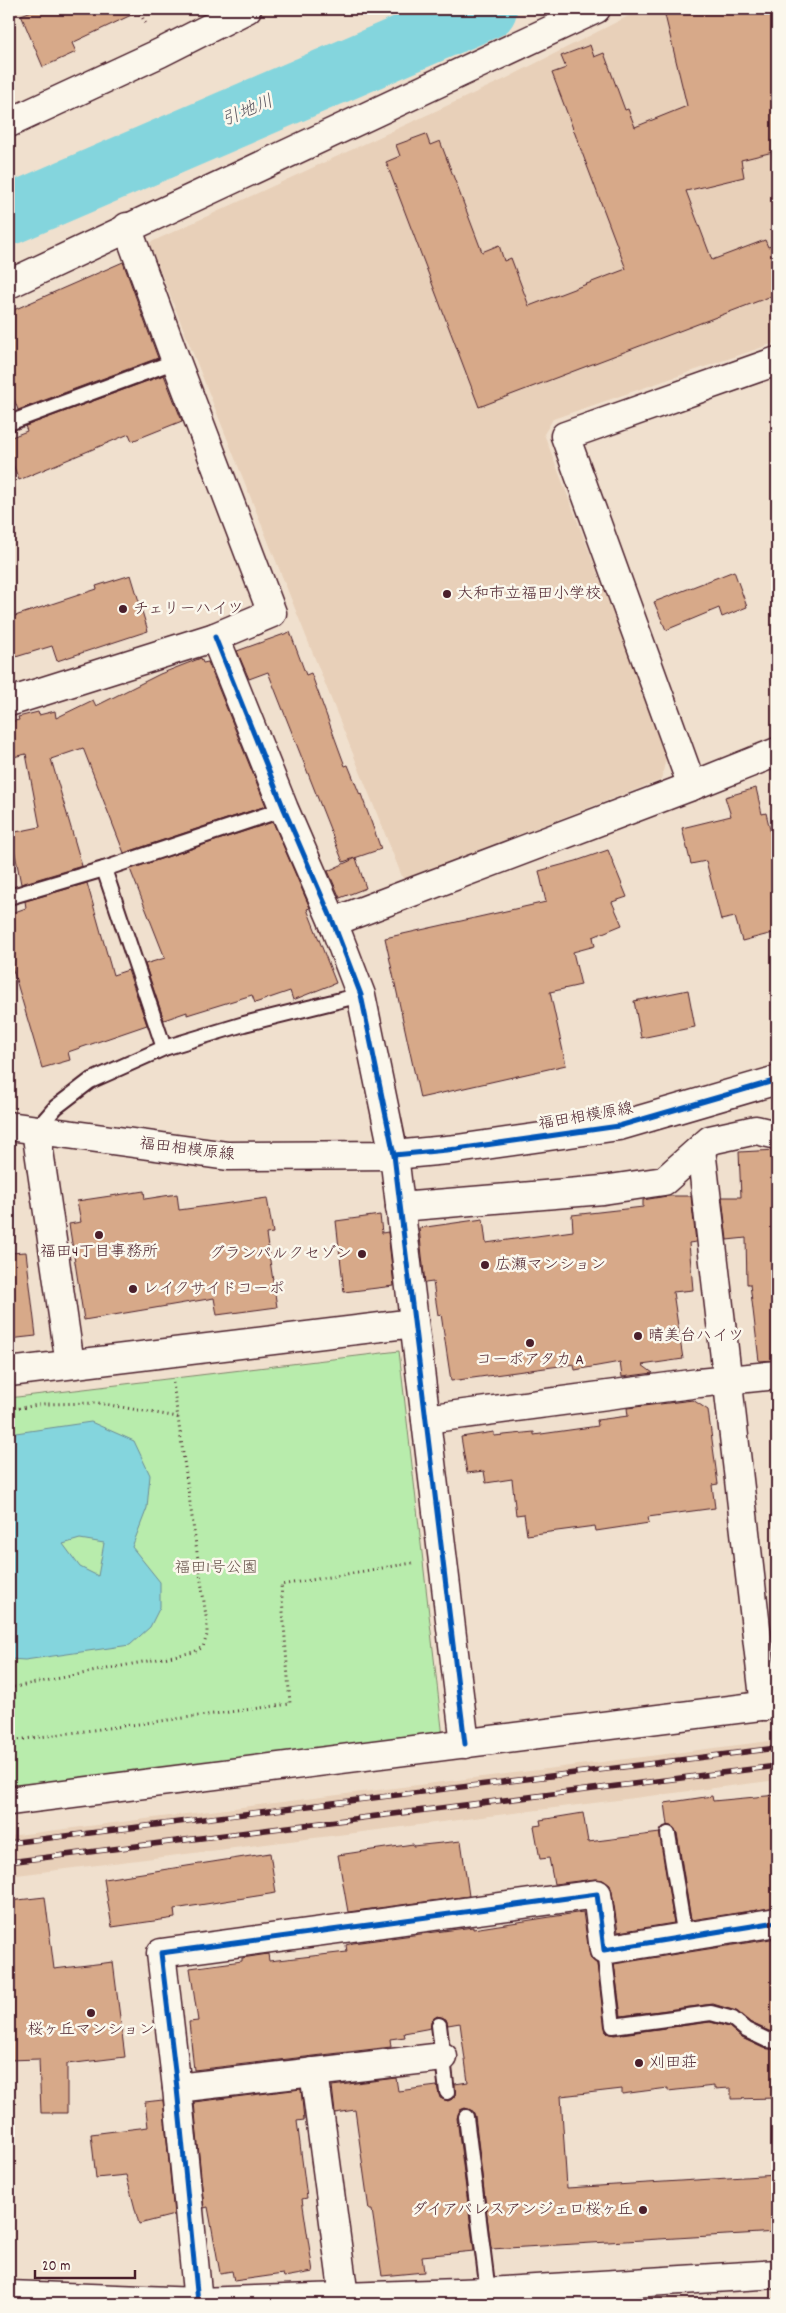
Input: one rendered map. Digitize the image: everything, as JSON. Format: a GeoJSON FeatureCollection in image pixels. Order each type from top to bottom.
{"type":"FeatureCollection","features":[{"type":"Feature","properties":{"kind":"street"},"geometry":{"type":"LineString","coordinates":[[9,123],[160,53],[247,9]]}},
{"type":"Feature","properties":{"kind":"street"},"geometry":{"type":"LineString","coordinates":[[9,284],[127,227],[596,9]]}},
{"type":"Feature","properties":{"kind":"street"},"geometry":{"type":"LineString","coordinates":[[9,702],[216,637],[272,613],[127,227]]}},
{"type":"Feature","properties":{"kind":"street"},"geometry":{"type":"LineString","coordinates":[[692,786],[565,436],[777,361]]}},
{"type":"Feature","properties":{"kind":"street"},"geometry":{"type":"LineString","coordinates":[[216,637],[284,809],[333,922],[361,995],[394,1155],[465,1744]]}},
{"type":"Feature","properties":{"kind":"street"},"geometry":{"type":"LineString","coordinates":[[333,922],[777,752]]}},
{"type":"Feature","properties":{"kind":"street","name":"福田相模原線"},"geometry":{"type":"LineString","coordinates":[[9,1126],[228,1156],[394,1155],[457,1149],[619,1126],[777,1080]]}},
{"type":"Feature","properties":{"kind":"street"},"geometry":{"type":"LineString","coordinates":[[36,1130],[70,1364]]}},
{"type":"Feature","properties":{"kind":"street"},"geometry":{"type":"LineString","coordinates":[[400,1207],[603,1190],[664,1181],[710,1140],[756,1130],[777,1134]]}},
{"type":"Feature","properties":{"kind":"street"},"geometry":{"type":"LineString","coordinates":[[9,1802],[771,1705],[728,1381],[701,1149]]}},
{"type":"Feature","properties":{"kind":"street"},"geometry":{"type":"LineString","coordinates":[[9,1372],[414,1324]]}},
{"type":"Feature","properties":{"kind":"street"},"geometry":{"type":"LineString","coordinates":[[426,1419],[777,1375]]}},
{"type":"Feature","properties":{"kind":"street"},"geometry":{"type":"LineString","coordinates":[[198,2302],[177,2088],[161,1953],[597,1894],[604,1950],[777,1922]]}},
{"type":"Feature","properties":{"kind":"street"},"geometry":{"type":"LineString","coordinates":[[177,2088],[443,2057]]}},
{"type":"Feature","properties":{"kind":"street"},"geometry":{"type":"LineString","coordinates":[[314,2072],[344,2297]]}},
{"type":"Feature","properties":{"kind":"street"},"geometry":{"type":"LineString","coordinates":[[9,2294],[198,2302],[488,2292],[612,2294],[777,2274]]}},
{"type":"Feature","properties":{"kind":"lane"},"geometry":{"type":"LineString","coordinates":[[9,423],[176,361]]}},
{"type":"Feature","properties":{"kind":"lane"},"geometry":{"type":"LineString","coordinates":[[9,897],[104,869],[284,809]]}},
{"type":"Feature","properties":{"kind":"lane"},"geometry":{"type":"LineString","coordinates":[[104,869],[164,1048]]}},
{"type":"Feature","properties":{"kind":"lane"},"geometry":{"type":"LineString","coordinates":[[36,1130],[56,1107],[90,1081],[164,1048],[244,1024],[361,995]]}},
{"type":"Feature","properties":{"kind":"lane"},"geometry":{"type":"LineString","coordinates":[[668,1834],[685,1937]]}},
{"type":"Feature","properties":{"kind":"lane"},"geometry":{"type":"LineString","coordinates":[[604,1950],[613,2026],[711,2013],[733,2019],[746,2030],[767,2040],[777,2041]]}},
{"type":"Feature","properties":{"kind":"lane"},"geometry":{"type":"LineString","coordinates":[[439,2025],[446,2092]]}},
{"type":"Feature","properties":{"kind":"lane"},"geometry":{"type":"LineString","coordinates":[[466,2117],[488,2292]]}},
{"type":"Feature","properties":{"kind":"path"},"geometry":{"type":"LineString","coordinates":[[9,1688],[194,1652],[203,1647],[207,1636],[207,1624],[169,1352]]}},
{"type":"Feature","properties":{"kind":"path"},"geometry":{"type":"LineString","coordinates":[[9,1410],[44,1404],[98,1403],[178,1417]]}},
{"type":"Feature","properties":{"kind":"path"},"geometry":{"type":"LineString","coordinates":[[9,1741],[290,1704],[280,1585],[442,1558]]}},
{"type":"Feature","properties":{"kind":"shaded area","name":"大和市立福田小学校"},"geometry":{"type":"Polygon","coordinates":[[[642,9],[777,9],[777,342],[553,419],[544,434],[667,754],[661,780],[403,879],[149,243],[505,79],[642,9]]]}},
{"type":"Feature","properties":{"kind":"shaded area"},"geometry":{"type":"Polygon","coordinates":[[[777,1740],[777,1780],[9,1876],[9,1836],[777,1740]]]}},
{"type":"Feature","properties":{"kind":"green space","name":"福田1号公園"},"geometry":{"type":"Polygon","coordinates":[[[399,1351],[443,1737],[9,1787],[9,1398],[399,1351]]]}},
{"type":"Feature","properties":{"kind":"water"},"geometry":{"type":"Polygon","coordinates":[[[91,1422],[134,1441],[150,1475],[147,1508],[132,1547],[160,1582],[160,1607],[150,1627],[130,1645],[25,1660],[9,1659],[9,1434],[91,1422]],[[80,1539],[63,1544],[80,1567],[98,1576],[104,1543],[80,1539]]]}},
{"type":"Feature","properties":{"kind":"building"},"geometry":{"type":"Polygon","coordinates":[[[37,9],[144,9],[72,43],[76,52],[43,67],[21,15],[37,9]]]}},
{"type":"Feature","properties":{"kind":"building"},"geometry":{"type":"Polygon","coordinates":[[[690,9],[777,9],[777,151],[741,160],[744,177],[686,191],[712,260],[765,240],[768,247],[777,244],[777,294],[479,407],[386,162],[400,156],[396,145],[426,134],[430,145],[440,141],[482,252],[499,245],[504,261],[511,258],[529,306],[626,269],[552,73],[566,68],[561,56],[590,45],[594,57],[604,53],[625,110],[628,109],[635,127],[687,106],[665,15],[690,9]]]}},
{"type":"Feature","properties":{"kind":"building"},"geometry":{"type":"Polygon","coordinates":[[[123,262],[158,358],[18,410],[9,385],[9,312],[123,262]]]}},
{"type":"Feature","properties":{"kind":"building"},"geometry":{"type":"Polygon","coordinates":[[[164,375],[182,421],[132,441],[129,434],[19,480],[9,454],[9,438],[27,431],[25,426],[164,375]]]}},
{"type":"Feature","properties":{"kind":"building"},"geometry":{"type":"Polygon","coordinates":[[[734,571],[747,607],[722,617],[719,608],[666,630],[654,602],[734,571]]]}},
{"type":"Feature","properties":{"kind":"building"},"geometry":{"type":"Polygon","coordinates":[[[131,575],[148,631],[57,661],[52,646],[9,659],[9,618],[97,589],[96,586],[131,575]]]}},
{"type":"Feature","properties":{"kind":"building"},"geometry":{"type":"Polygon","coordinates":[[[290,632],[306,675],[311,673],[345,766],[348,765],[361,794],[381,849],[343,862],[268,672],[249,679],[237,651],[290,632]]]}},
{"type":"Feature","properties":{"kind":"building"},"geometry":{"type":"Polygon","coordinates":[[[201,658],[203,663],[208,662],[266,806],[124,853],[83,748],[51,759],[82,866],[21,884],[11,833],[40,827],[26,754],[9,758],[9,722],[19,720],[18,717],[38,712],[39,715],[55,711],[56,718],[93,700],[96,706],[160,674],[201,658]]]}},
{"type":"Feature","properties":{"kind":"building"},"geometry":{"type":"Polygon","coordinates":[[[756,788],[762,814],[766,813],[777,859],[777,932],[742,941],[735,917],[721,920],[706,861],[691,864],[682,828],[731,816],[725,797],[756,788]]]}},
{"type":"Feature","properties":{"kind":"building"},"geometry":{"type":"Polygon","coordinates":[[[273,822],[310,908],[307,909],[336,983],[293,1000],[290,991],[255,1003],[252,995],[164,1020],[145,964],[165,958],[130,869],[273,822]]]}},
{"type":"Feature","properties":{"kind":"building"},"geometry":{"type":"Polygon","coordinates":[[[608,850],[627,897],[612,902],[622,925],[593,937],[595,946],[573,952],[581,985],[550,992],[566,1065],[420,1098],[385,938],[546,902],[539,871],[608,850]]]}},
{"type":"Feature","properties":{"kind":"building"},"geometry":{"type":"Polygon","coordinates":[[[356,858],[366,888],[340,898],[328,871],[356,858]]]}},
{"type":"Feature","properties":{"kind":"building"},"geometry":{"type":"Polygon","coordinates":[[[87,883],[113,975],[128,970],[147,1025],[68,1052],[70,1060],[42,1068],[9,956],[9,914],[26,908],[25,901],[87,883]]]}},
{"type":"Feature","properties":{"kind":"building"},"geometry":{"type":"Polygon","coordinates":[[[688,990],[695,1027],[641,1038],[634,1001],[688,990]]]}},
{"type":"Feature","properties":{"kind":"building"},"geometry":{"type":"Polygon","coordinates":[[[777,1150],[777,1360],[759,1361],[750,1284],[747,1284],[746,1238],[727,1240],[722,1197],[741,1197],[739,1152],[777,1150]]]}},
{"type":"Feature","properties":{"kind":"building"},"geometry":{"type":"Polygon","coordinates":[[[144,1191],[145,1199],[177,1194],[179,1210],[267,1198],[273,1233],[266,1234],[277,1307],[217,1315],[214,1298],[84,1320],[69,1224],[81,1222],[77,1201],[144,1191]]]}},
{"type":"Feature","properties":{"kind":"building"},"geometry":{"type":"Polygon","coordinates":[[[667,1196],[691,1196],[696,1242],[689,1243],[693,1290],[673,1292],[683,1359],[642,1365],[653,1373],[622,1377],[620,1362],[575,1370],[574,1364],[451,1381],[441,1314],[438,1315],[433,1282],[425,1283],[419,1228],[483,1219],[486,1243],[573,1231],[572,1215],[643,1207],[643,1200],[667,1196]]]}},
{"type":"Feature","properties":{"kind":"building","name":"グランパルクセゾン"},"geometry":{"type":"Polygon","coordinates":[[[380,1215],[382,1233],[388,1232],[394,1286],[344,1292],[336,1221],[380,1215]]]}},
{"type":"Feature","properties":{"kind":"building"},"geometry":{"type":"Polygon","coordinates":[[[26,1252],[36,1336],[9,1339],[9,1253],[26,1252]]]}},
{"type":"Feature","properties":{"kind":"building"},"geometry":{"type":"Polygon","coordinates":[[[693,1400],[708,1410],[718,1484],[712,1485],[715,1508],[648,1517],[649,1523],[596,1531],[595,1526],[527,1535],[524,1514],[516,1515],[512,1479],[486,1483],[484,1471],[467,1473],[461,1437],[494,1432],[494,1436],[534,1432],[534,1435],[598,1426],[597,1420],[628,1416],[627,1408],[693,1400]]]}},
{"type":"Feature","properties":{"kind":"building"},"geometry":{"type":"Polygon","coordinates":[[[777,1795],[777,1907],[691,1920],[677,1833],[674,1828],[668,1825],[665,1803],[712,1796],[713,1801],[777,1795]]]}},
{"type":"Feature","properties":{"kind":"building"},"geometry":{"type":"Polygon","coordinates":[[[583,1813],[588,1842],[660,1833],[674,1923],[618,1932],[610,1885],[603,1880],[595,1879],[554,1884],[549,1858],[540,1859],[534,1826],[541,1825],[540,1820],[583,1813]]]}},
{"type":"Feature","properties":{"kind":"building"},"geometry":{"type":"Polygon","coordinates":[[[461,1841],[469,1896],[348,1912],[338,1855],[413,1844],[413,1846],[461,1841]]]}},
{"type":"Feature","properties":{"kind":"building"},"geometry":{"type":"Polygon","coordinates":[[[270,1853],[276,1893],[174,1909],[175,1918],[112,1927],[104,1879],[270,1853]]]}},
{"type":"Feature","properties":{"kind":"building"},"geometry":{"type":"Polygon","coordinates":[[[45,1897],[54,1969],[113,1962],[125,2057],[67,2064],[67,2113],[41,2113],[39,2059],[9,2060],[9,1969],[13,1968],[9,1935],[9,1901],[45,1897]]]}},
{"type":"Feature","properties":{"kind":"building"},"geometry":{"type":"Polygon","coordinates":[[[583,1912],[589,1952],[591,1959],[597,1964],[606,2032],[614,2035],[710,2022],[729,2027],[742,2038],[763,2048],[777,2050],[777,2098],[731,2099],[731,2088],[714,2089],[714,2086],[668,2091],[668,2088],[622,2094],[622,2089],[561,2096],[567,2188],[777,2175],[777,2232],[491,2249],[475,2116],[473,2111],[465,2108],[460,2110],[457,2118],[474,2251],[422,2256],[424,2272],[382,2276],[372,2210],[369,2210],[355,2110],[335,2113],[332,2086],[396,2078],[398,2091],[437,2086],[440,2098],[448,2101],[455,2095],[455,2084],[468,2082],[460,2023],[448,2025],[446,2019],[437,2016],[431,2021],[431,2028],[404,2033],[405,2037],[390,2039],[391,2047],[194,2070],[189,2022],[198,2021],[190,1968],[242,1961],[242,1958],[268,1954],[269,1961],[347,1952],[346,1945],[353,1943],[473,1927],[473,1929],[583,1912]]]}},
{"type":"Feature","properties":{"kind":"building"},"geometry":{"type":"Polygon","coordinates":[[[777,1938],[777,2032],[769,2031],[751,2023],[736,2011],[713,2004],[621,2016],[614,1964],[777,1938]]]}},
{"type":"Feature","properties":{"kind":"building"},"geometry":{"type":"Polygon","coordinates":[[[301,2089],[304,2120],[297,2121],[307,2198],[302,2199],[313,2272],[284,2277],[283,2274],[234,2281],[232,2271],[220,2273],[208,2207],[204,2208],[194,2102],[301,2089]]]}},
{"type":"Feature","properties":{"kind":"building"},"geometry":{"type":"Polygon","coordinates":[[[163,2100],[174,2215],[139,2224],[126,2175],[96,2178],[91,2134],[148,2127],[145,2102],[163,2100]]]}},
{"type":"Feature","properties":{"kind":"waterway","name":"引地川"},"geometry":{"type":"LineString","coordinates":[[9,215],[487,9]]}},
{"type":"Feature","properties":{"kind":"railway"},"geometry":{"type":"LineString","coordinates":[[9,1843],[777,1748]]}},
{"type":"Feature","properties":{"kind":"railway"},"geometry":{"type":"LineString","coordinates":[[9,1862],[777,1766]]}},
{"type":"Feature","properties":{"kind":"cycle path"},"geometry":{"type":"LineString","coordinates":[[215,637],[284,809],[333,922],[361,995],[394,1155],[465,1744]]}},
{"type":"Feature","properties":{"kind":"cycle path"},"geometry":{"type":"LineString","coordinates":[[394,1155],[457,1149],[619,1126],[777,1080]]}},
{"type":"Feature","properties":{"kind":"cycle path"},"geometry":{"type":"LineString","coordinates":[[198,2302],[177,2088],[161,1953],[597,1894],[604,1950],[777,1922]]}},
{"type":"Feature","properties":{"kind":"place","name":"大和市立福田小学校"},"geometry":{"type":"Point","coordinates":[447,594]}},
{"type":"Feature","properties":{"kind":"place","name":"チェリーハイツ"},"geometry":{"type":"Point","coordinates":[123,609]}},
{"type":"Feature","properties":{"kind":"place","name":"福田4丁目事務所"},"geometry":{"type":"Point","coordinates":[99,1235]}},
{"type":"Feature","properties":{"kind":"place","name":"グランパルクセゾン"},"geometry":{"type":"Point","coordinates":[362,1254]}},
{"type":"Feature","properties":{"kind":"place","name":"広瀬マンション"},"geometry":{"type":"Point","coordinates":[485,1265]}},
{"type":"Feature","properties":{"kind":"place","name":"レイクサイドコーポ"},"geometry":{"type":"Point","coordinates":[133,1289]}},
{"type":"Feature","properties":{"kind":"place","name":"晴美台ハイツ"},"geometry":{"type":"Point","coordinates":[638,1336]}},
{"type":"Feature","properties":{"kind":"place","name":"コーポアタカ A"},"geometry":{"type":"Point","coordinates":[530,1343]}},
{"type":"Feature","properties":{"kind":"place","name":"桜ヶ丘マンション"},"geometry":{"type":"Point","coordinates":[91,2013]}},
{"type":"Feature","properties":{"kind":"place","name":"刈田荘"},"geometry":{"type":"Point","coordinates":[639,2063]}},
{"type":"Feature","properties":{"kind":"place","name":"ダイアパレスアンジェロ桜ヶ丘"},"geometry":{"type":"Point","coordinates":[643,2210]}}]}
